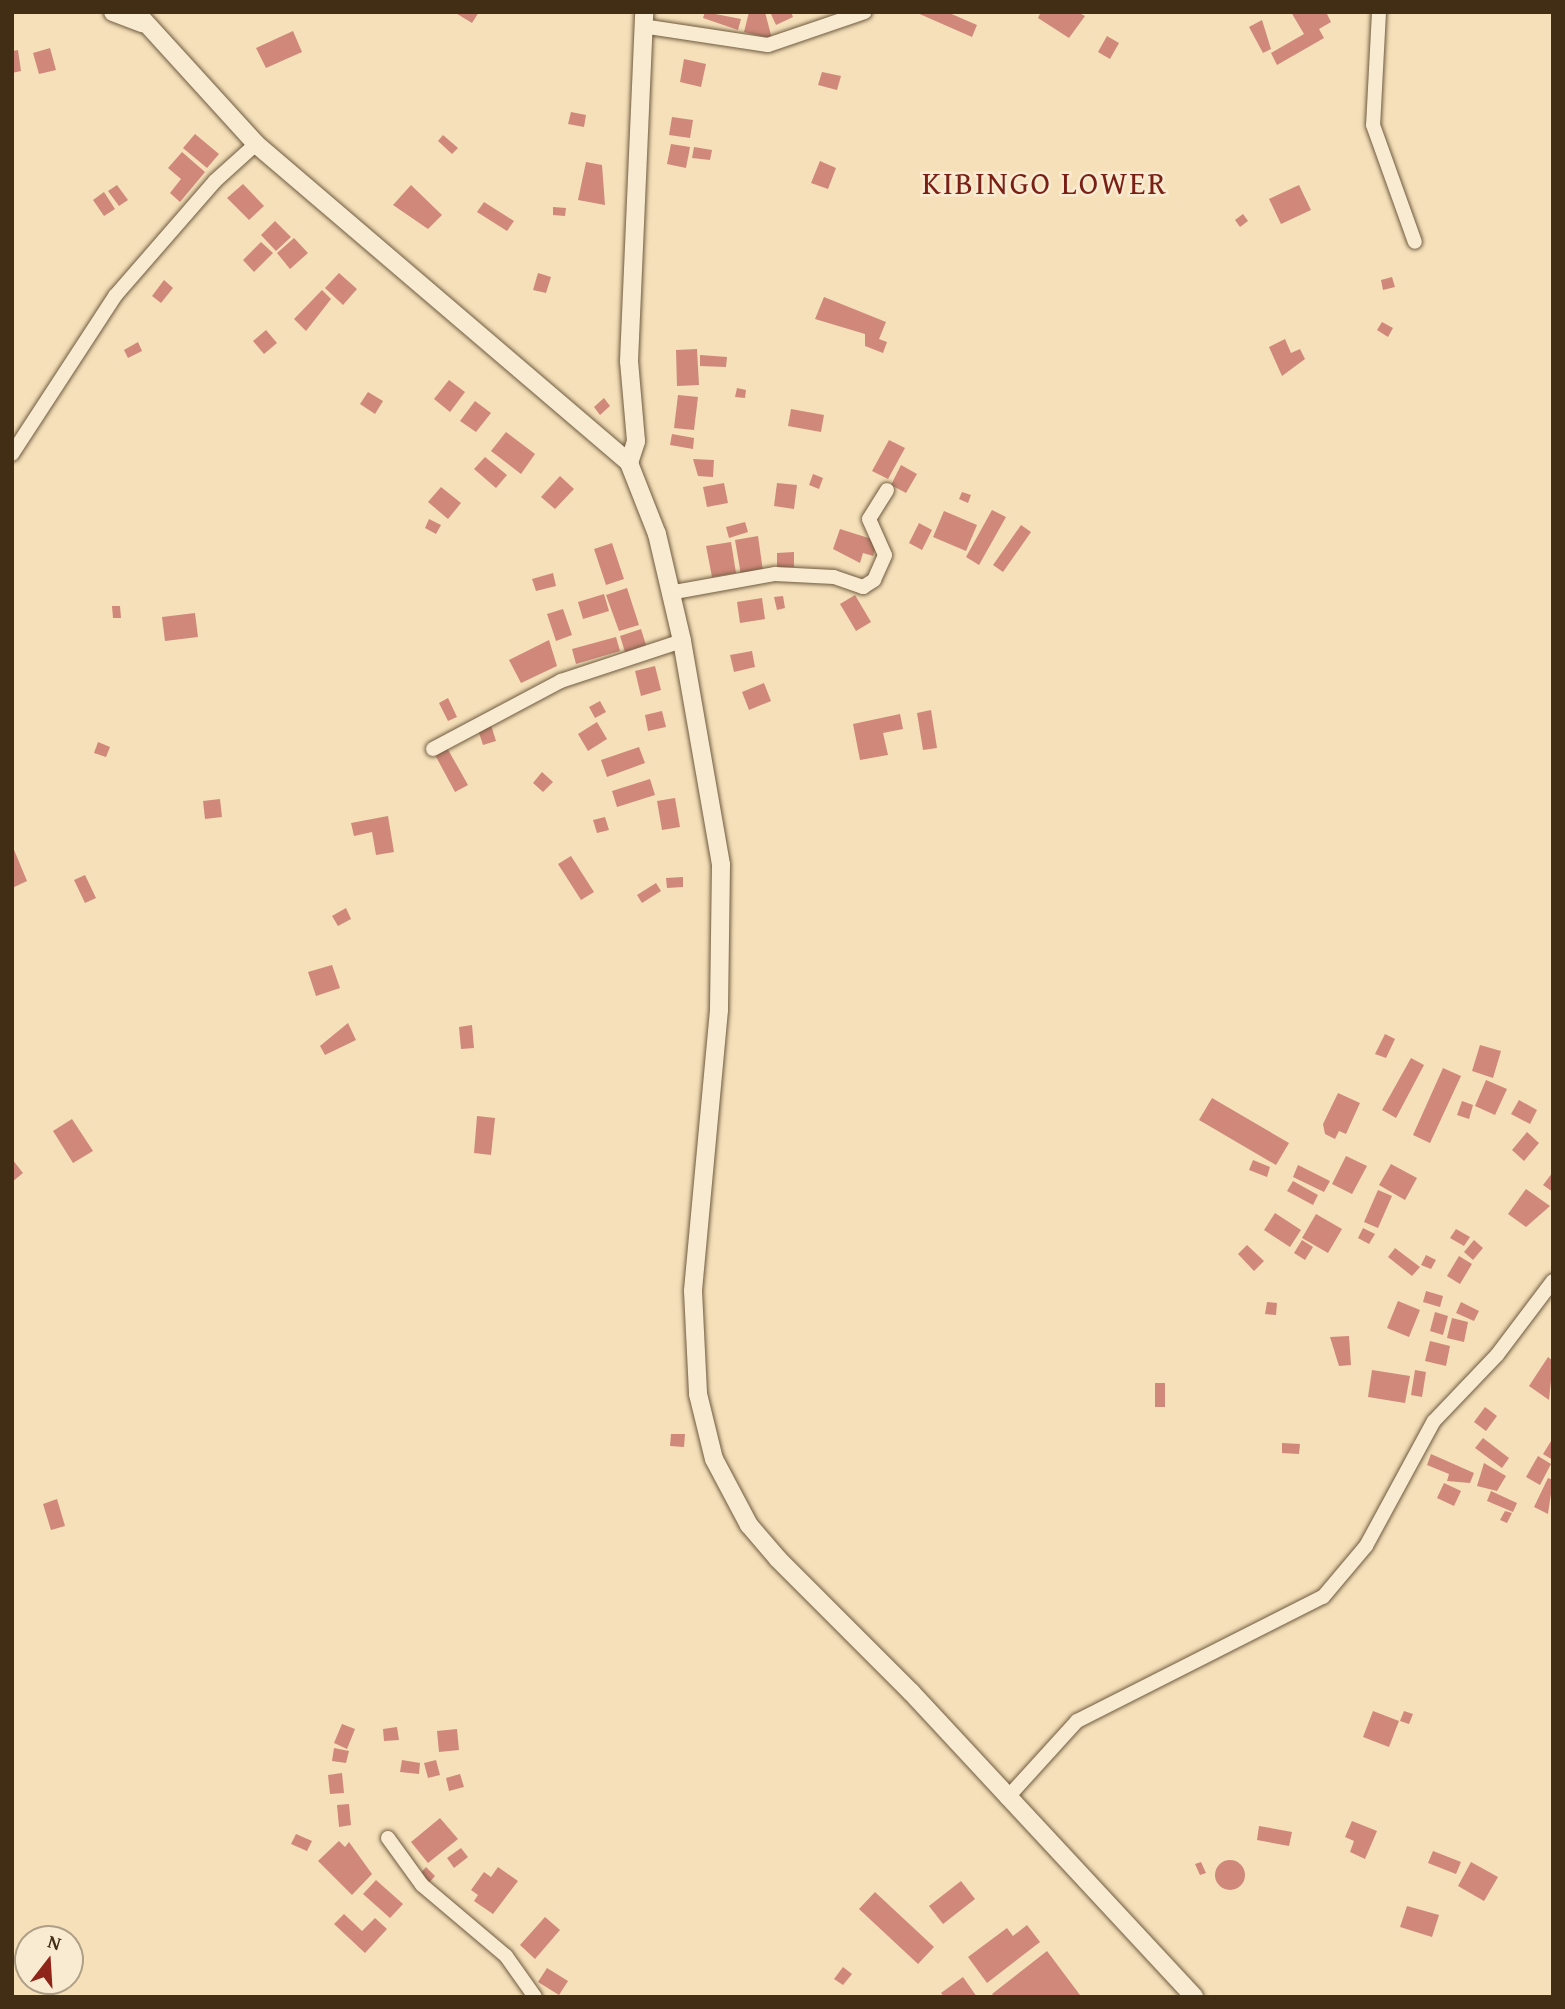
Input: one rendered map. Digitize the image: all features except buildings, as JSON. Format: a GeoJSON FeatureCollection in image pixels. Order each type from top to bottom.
{"type":"FeatureCollection","features":[{"type":"Feature","properties":{"kind":"street"},"geometry":{"type":"LineString","coordinates":[[113,12],[139,18],[256,144],[629,463],[657,534],[705,744],[723,901],[693,1291],[698,1394],[714,1459],[749,1525],[778,1559],[1194,1997]]}},
{"type":"Feature","properties":{"kind":"street"},"geometry":{"type":"LineString","coordinates":[[629,463],[636,441],[629,361],[643,19],[768,45],[865,12]]}},
{"type":"Feature","properties":{"kind":"street"},"geometry":{"type":"LineString","coordinates":[[1379,12],[1373,125],[1415,242]]}},
{"type":"Feature","properties":{"kind":"street"},"geometry":{"type":"LineString","coordinates":[[12,454],[115,296],[215,181],[256,144]]}},
{"type":"Feature","properties":{"kind":"street"},"geometry":{"type":"LineString","coordinates":[[669,593],[775,574],[834,577],[863,587],[874,580],[885,555],[869,519],[887,490]]}},
{"type":"Feature","properties":{"kind":"street"},"geometry":{"type":"LineString","coordinates":[[433,749],[561,681],[682,641]]}},
{"type":"Feature","properties":{"kind":"street"},"geometry":{"type":"LineString","coordinates":[[1007,1798],[1076,1721],[1323,1597],[1366,1546],[1434,1421],[1497,1355],[1553,1281]]}},
{"type":"Feature","properties":{"kind":"street"},"geometry":{"type":"LineString","coordinates":[[388,1838],[422,1885],[506,1956],[535,1997]]}},
{"type":"Feature","properties":{"kind":"district","name":"KIBINGO LOWER"},"geometry":{"type":"Point","coordinates":[1045,183]}}]}
